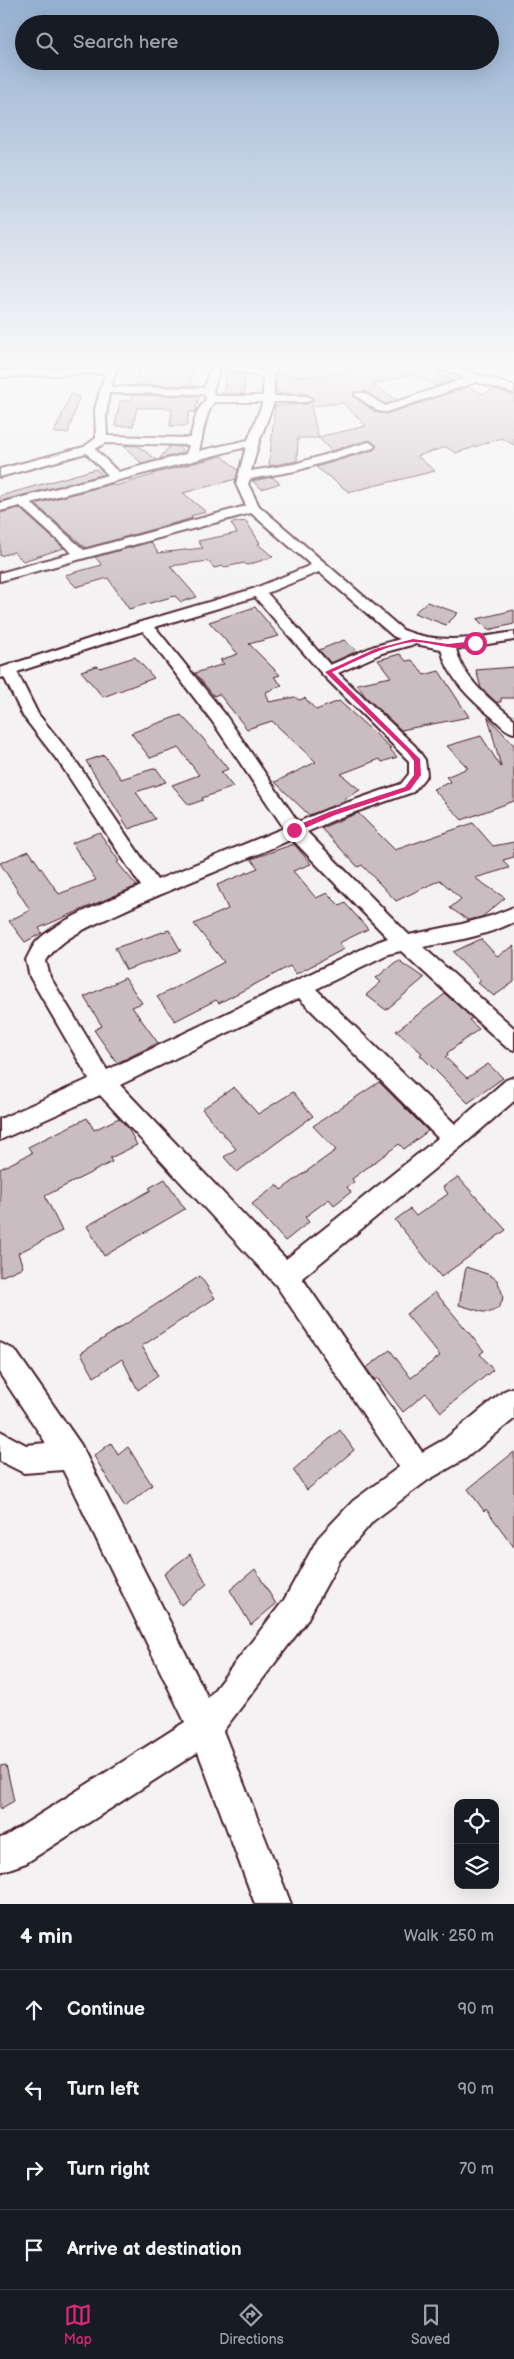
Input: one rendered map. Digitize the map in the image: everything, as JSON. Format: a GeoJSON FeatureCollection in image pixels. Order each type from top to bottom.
{"type":"FeatureCollection","features":[{"type":"Feature","properties":{"kind":"street"},"geometry":{"type":"LineString","coordinates":[[0,473],[81,451]]}},
{"type":"Feature","properties":{"kind":"street"},"geometry":{"type":"LineString","coordinates":[[90,451],[116,476]]}},
{"type":"Feature","properties":{"kind":"street"},"geometry":{"type":"LineString","coordinates":[[191,456],[193,451]]}},
{"type":"Feature","properties":{"kind":"street"},"geometry":{"type":"LineString","coordinates":[[0,507],[214,451]]}},
{"type":"Feature","properties":{"kind":"street"},"geometry":{"type":"LineString","coordinates":[[250,451],[243,476],[243,490],[253,508],[398,633],[413,640],[448,646],[514,636]]}},
{"type":"Feature","properties":{"kind":"street"},"geometry":{"type":"LineString","coordinates":[[243,476],[295,467],[352,451]]}},
{"type":"Feature","properties":{"kind":"street"},"geometry":{"type":"LineString","coordinates":[[22,501],[81,554]]}},
{"type":"Feature","properties":{"kind":"street"},"geometry":{"type":"LineString","coordinates":[[0,577],[253,508]]}},
{"type":"Feature","properties":{"kind":"street"},"geometry":{"type":"LineString","coordinates":[[153,889],[66,761],[31,716],[5,672],[146,625],[258,592],[321,566]]}},
{"type":"Feature","properties":{"kind":"street"},"geometry":{"type":"LineString","coordinates":[[258,592],[328,672],[409,750],[417,760],[418,775],[407,788],[332,814],[261,846],[153,889],[70,928],[45,946],[36,960],[40,977],[48,992],[103,1083],[285,1276],[418,1470]]}},
{"type":"Feature","properties":{"kind":"street"},"geometry":{"type":"LineString","coordinates":[[146,625],[218,717],[294,830],[404,942],[514,1041]]}},
{"type":"Feature","properties":{"kind":"street"},"geometry":{"type":"LineString","coordinates":[[328,672],[369,653],[413,640]]}},
{"type":"Feature","properties":{"kind":"street"},"geometry":{"type":"LineString","coordinates":[[448,646],[450,661],[472,691],[514,728]]}},
{"type":"Feature","properties":{"kind":"street"},"geometry":{"type":"LineString","coordinates":[[0,1130],[103,1083],[384,947],[462,932],[497,922],[514,914]]}},
{"type":"Feature","properties":{"kind":"street"},"geometry":{"type":"LineString","coordinates":[[301,987],[454,1139]]}},
{"type":"Feature","properties":{"kind":"street"},"geometry":{"type":"LineString","coordinates":[[285,1276],[454,1139],[514,1087]]}},
{"type":"Feature","properties":{"kind":"street"},"geometry":{"type":"LineString","coordinates":[[0,1356],[6,1359],[71,1455],[205,1728],[273,1904]]}},
{"type":"Feature","properties":{"kind":"street"},"geometry":{"type":"LineString","coordinates":[[0,1856],[14,1851],[205,1728],[295,1610],[329,1549],[363,1511],[418,1470],[455,1449],[514,1401]]}},
{"type":"Feature","properties":{"kind":"street"},"geometry":{"type":"LineString","coordinates":[[0,1446],[24,1458],[71,1455]]}},
{"type":"Feature","properties":{"kind":"building"},"geometry":{"type":"Polygon","coordinates":[[[129,451],[145,451],[157,460],[142,464],[129,451]]]}},
{"type":"Feature","properties":{"kind":"building"},"geometry":{"type":"Polygon","coordinates":[[[166,451],[183,451],[184,453],[159,459],[166,451]]]}},
{"type":"Feature","properties":{"kind":"building"},"geometry":{"type":"Polygon","coordinates":[[[271,451],[297,451],[297,461],[269,466],[271,451]]]}},
{"type":"Feature","properties":{"kind":"building"},"geometry":{"type":"Polygon","coordinates":[[[371,451],[434,451],[417,456],[435,471],[349,492],[316,467],[371,451]]]}},
{"type":"Feature","properties":{"kind":"building"},"geometry":{"type":"Polygon","coordinates":[[[222,456],[238,470],[236,479],[183,493],[206,512],[191,516],[193,518],[86,548],[35,504],[112,484],[115,486],[152,474],[222,456]]]}},
{"type":"Feature","properties":{"kind":"building"},"geometry":{"type":"Polygon","coordinates":[[[96,469],[102,475],[0,501],[0,496],[96,469]]]}},
{"type":"Feature","properties":{"kind":"building"},"geometry":{"type":"Polygon","coordinates":[[[272,477],[280,483],[262,489],[252,481],[272,477]]]}},
{"type":"Feature","properties":{"kind":"building"},"geometry":{"type":"Polygon","coordinates":[[[19,508],[64,548],[23,561],[14,552],[0,556],[0,513],[19,508]]]}},
{"type":"Feature","properties":{"kind":"building"},"geometry":{"type":"Polygon","coordinates":[[[246,521],[260,543],[258,544],[273,557],[247,565],[244,563],[214,568],[208,561],[170,566],[197,597],[181,602],[175,596],[129,609],[108,578],[76,587],[65,575],[102,565],[95,557],[151,542],[158,553],[203,548],[198,541],[237,533],[231,523],[246,521]]]}},
{"type":"Feature","properties":{"kind":"building"},"geometry":{"type":"Polygon","coordinates":[[[427,602],[458,613],[446,625],[414,613],[427,602]]]}},
{"type":"Feature","properties":{"kind":"building"},"geometry":{"type":"Polygon","coordinates":[[[255,607],[279,636],[249,644],[280,675],[274,677],[282,685],[266,692],[269,702],[295,697],[299,700],[305,698],[316,710],[339,701],[391,748],[389,748],[397,757],[382,762],[380,759],[341,774],[360,790],[344,799],[346,801],[309,815],[275,782],[316,762],[272,721],[247,729],[219,694],[214,696],[195,673],[224,664],[220,660],[238,654],[209,622],[255,607]]]}},
{"type":"Feature","properties":{"kind":"building"},"geometry":{"type":"Polygon","coordinates":[[[514,610],[514,624],[488,630],[477,619],[514,610]]]}},
{"type":"Feature","properties":{"kind":"building"},"geometry":{"type":"Polygon","coordinates":[[[344,640],[357,651],[331,663],[319,650],[344,640]]]}},
{"type":"Feature","properties":{"kind":"building"},"geometry":{"type":"Polygon","coordinates":[[[400,654],[406,661],[412,660],[424,675],[439,671],[469,717],[401,730],[365,696],[357,684],[391,677],[378,660],[400,654]]]}},
{"type":"Feature","properties":{"kind":"building"},"geometry":{"type":"Polygon","coordinates":[[[135,657],[154,678],[103,697],[81,671],[97,666],[100,668],[135,657]]]}},
{"type":"Feature","properties":{"kind":"building"},"geometry":{"type":"Polygon","coordinates":[[[514,667],[514,698],[501,698],[501,702],[496,702],[481,688],[476,670],[514,667]]]}},
{"type":"Feature","properties":{"kind":"building"},"geometry":{"type":"Polygon","coordinates":[[[181,715],[228,769],[221,772],[233,787],[202,798],[203,800],[189,805],[172,785],[199,775],[179,748],[150,758],[131,733],[181,715]]]}},
{"type":"Feature","properties":{"kind":"building"},"geometry":{"type":"Polygon","coordinates":[[[488,717],[514,745],[514,801],[462,820],[433,789],[451,782],[446,777],[468,768],[447,746],[481,736],[501,767],[488,717]]]}},
{"type":"Feature","properties":{"kind":"building"},"geometry":{"type":"Polygon","coordinates":[[[104,755],[121,779],[156,768],[166,782],[136,792],[155,819],[129,829],[86,761],[104,755]]]}},
{"type":"Feature","properties":{"kind":"building"},"geometry":{"type":"Polygon","coordinates":[[[358,813],[395,850],[473,823],[493,846],[514,842],[514,857],[503,860],[509,868],[475,878],[505,898],[482,917],[468,920],[450,908],[461,899],[440,880],[396,901],[362,865],[358,867],[321,828],[358,813]]]}},
{"type":"Feature","properties":{"kind":"building"},"geometry":{"type":"Polygon","coordinates":[[[99,832],[119,861],[117,862],[137,886],[39,928],[42,933],[25,942],[9,921],[30,910],[0,863],[29,851],[59,894],[96,880],[72,843],[99,832]]]}},
{"type":"Feature","properties":{"kind":"building"},"geometry":{"type":"Polygon","coordinates":[[[294,844],[311,864],[293,871],[316,898],[327,893],[340,906],[345,903],[368,929],[339,943],[344,949],[296,974],[290,966],[219,1003],[216,1000],[175,1021],[157,997],[224,962],[194,924],[228,909],[217,885],[258,868],[251,859],[294,844]]]}},
{"type":"Feature","properties":{"kind":"building"},"geometry":{"type":"Polygon","coordinates":[[[169,930],[181,951],[126,970],[115,948],[169,930]]]}},
{"type":"Feature","properties":{"kind":"building"},"geometry":{"type":"Polygon","coordinates":[[[481,939],[497,956],[514,946],[514,982],[494,996],[478,983],[481,981],[453,952],[481,939]]]}},
{"type":"Feature","properties":{"kind":"building"},"geometry":{"type":"Polygon","coordinates":[[[398,960],[424,978],[386,1010],[366,995],[381,982],[376,978],[398,960]]]}},
{"type":"Feature","properties":{"kind":"building"},"geometry":{"type":"Polygon","coordinates":[[[125,978],[142,1003],[132,1007],[158,1043],[117,1063],[94,1030],[102,1026],[84,997],[125,978]]]}},
{"type":"Feature","properties":{"kind":"building"},"geometry":{"type":"Polygon","coordinates":[[[445,994],[472,1018],[469,1020],[479,1029],[447,1053],[448,1055],[445,1057],[467,1078],[488,1064],[503,1078],[468,1103],[420,1055],[422,1053],[396,1031],[445,994]]]}},
{"type":"Feature","properties":{"kind":"building"},"geometry":{"type":"Polygon","coordinates":[[[379,1082],[428,1131],[404,1149],[399,1144],[352,1179],[354,1182],[347,1187],[351,1192],[334,1205],[329,1199],[305,1217],[309,1222],[285,1241],[252,1204],[277,1185],[281,1190],[336,1150],[313,1126],[379,1082]]]}},
{"type":"Feature","properties":{"kind":"building"},"geometry":{"type":"Polygon","coordinates":[[[234,1087],[258,1114],[293,1092],[313,1116],[237,1172],[224,1157],[236,1149],[202,1109],[234,1087]]]}},
{"type":"Feature","properties":{"kind":"building"},"geometry":{"type":"Polygon","coordinates":[[[87,1118],[94,1130],[119,1118],[128,1128],[137,1145],[110,1158],[112,1162],[45,1196],[62,1231],[18,1253],[23,1267],[0,1277],[0,1169],[32,1153],[28,1147],[87,1118]]]}},
{"type":"Feature","properties":{"kind":"building"},"geometry":{"type":"Polygon","coordinates":[[[458,1177],[506,1230],[441,1277],[395,1220],[410,1209],[416,1216],[448,1194],[443,1187],[458,1177]]]}},
{"type":"Feature","properties":{"kind":"building"},"geometry":{"type":"Polygon","coordinates":[[[165,1179],[185,1209],[104,1256],[87,1226],[151,1190],[149,1188],[165,1179]]]}},
{"type":"Feature","properties":{"kind":"building"},"geometry":{"type":"Polygon","coordinates":[[[466,1267],[490,1275],[497,1280],[503,1295],[502,1302],[498,1308],[491,1312],[483,1312],[459,1305],[466,1267]]]}},
{"type":"Feature","properties":{"kind":"building"},"geometry":{"type":"Polygon","coordinates":[[[200,1276],[215,1298],[142,1346],[158,1376],[138,1390],[122,1359],[94,1377],[81,1353],[200,1276]]]}},
{"type":"Feature","properties":{"kind":"building"},"geometry":{"type":"Polygon","coordinates":[[[435,1292],[484,1351],[480,1354],[493,1370],[441,1412],[426,1393],[403,1412],[377,1378],[375,1380],[366,1368],[390,1350],[411,1378],[440,1356],[406,1314],[435,1292]]]}},
{"type":"Feature","properties":{"kind":"building"},"geometry":{"type":"Polygon","coordinates":[[[340,1430],[354,1450],[307,1490],[293,1470],[340,1430]]]}},
{"type":"Feature","properties":{"kind":"building"},"geometry":{"type":"Polygon","coordinates":[[[111,1443],[118,1455],[128,1447],[152,1485],[125,1507],[94,1456],[111,1443]]]}},
{"type":"Feature","properties":{"kind":"building"},"geometry":{"type":"Polygon","coordinates":[[[514,1452],[514,1547],[486,1509],[484,1511],[468,1489],[514,1452]]]}},
{"type":"Feature","properties":{"kind":"building"},"geometry":{"type":"Polygon","coordinates":[[[190,1554],[207,1584],[181,1605],[164,1574],[190,1554]]]}},
{"type":"Feature","properties":{"kind":"building"},"geometry":{"type":"Polygon","coordinates":[[[255,1569],[276,1604],[251,1625],[230,1590],[255,1569]]]}},
{"type":"Feature","properties":{"kind":"building"},"geometry":{"type":"Polygon","coordinates":[[[6,1765],[14,1801],[0,1809],[0,1766],[6,1765]]]}},
{"type":"Feature","properties":{"kind":"route"},"geometry":{"type":"LineString","coordinates":[[294,830],[332,814],[407,788],[418,775],[417,760],[409,750],[328,672],[360,656],[413,640],[448,646],[475,643]]}}]}
